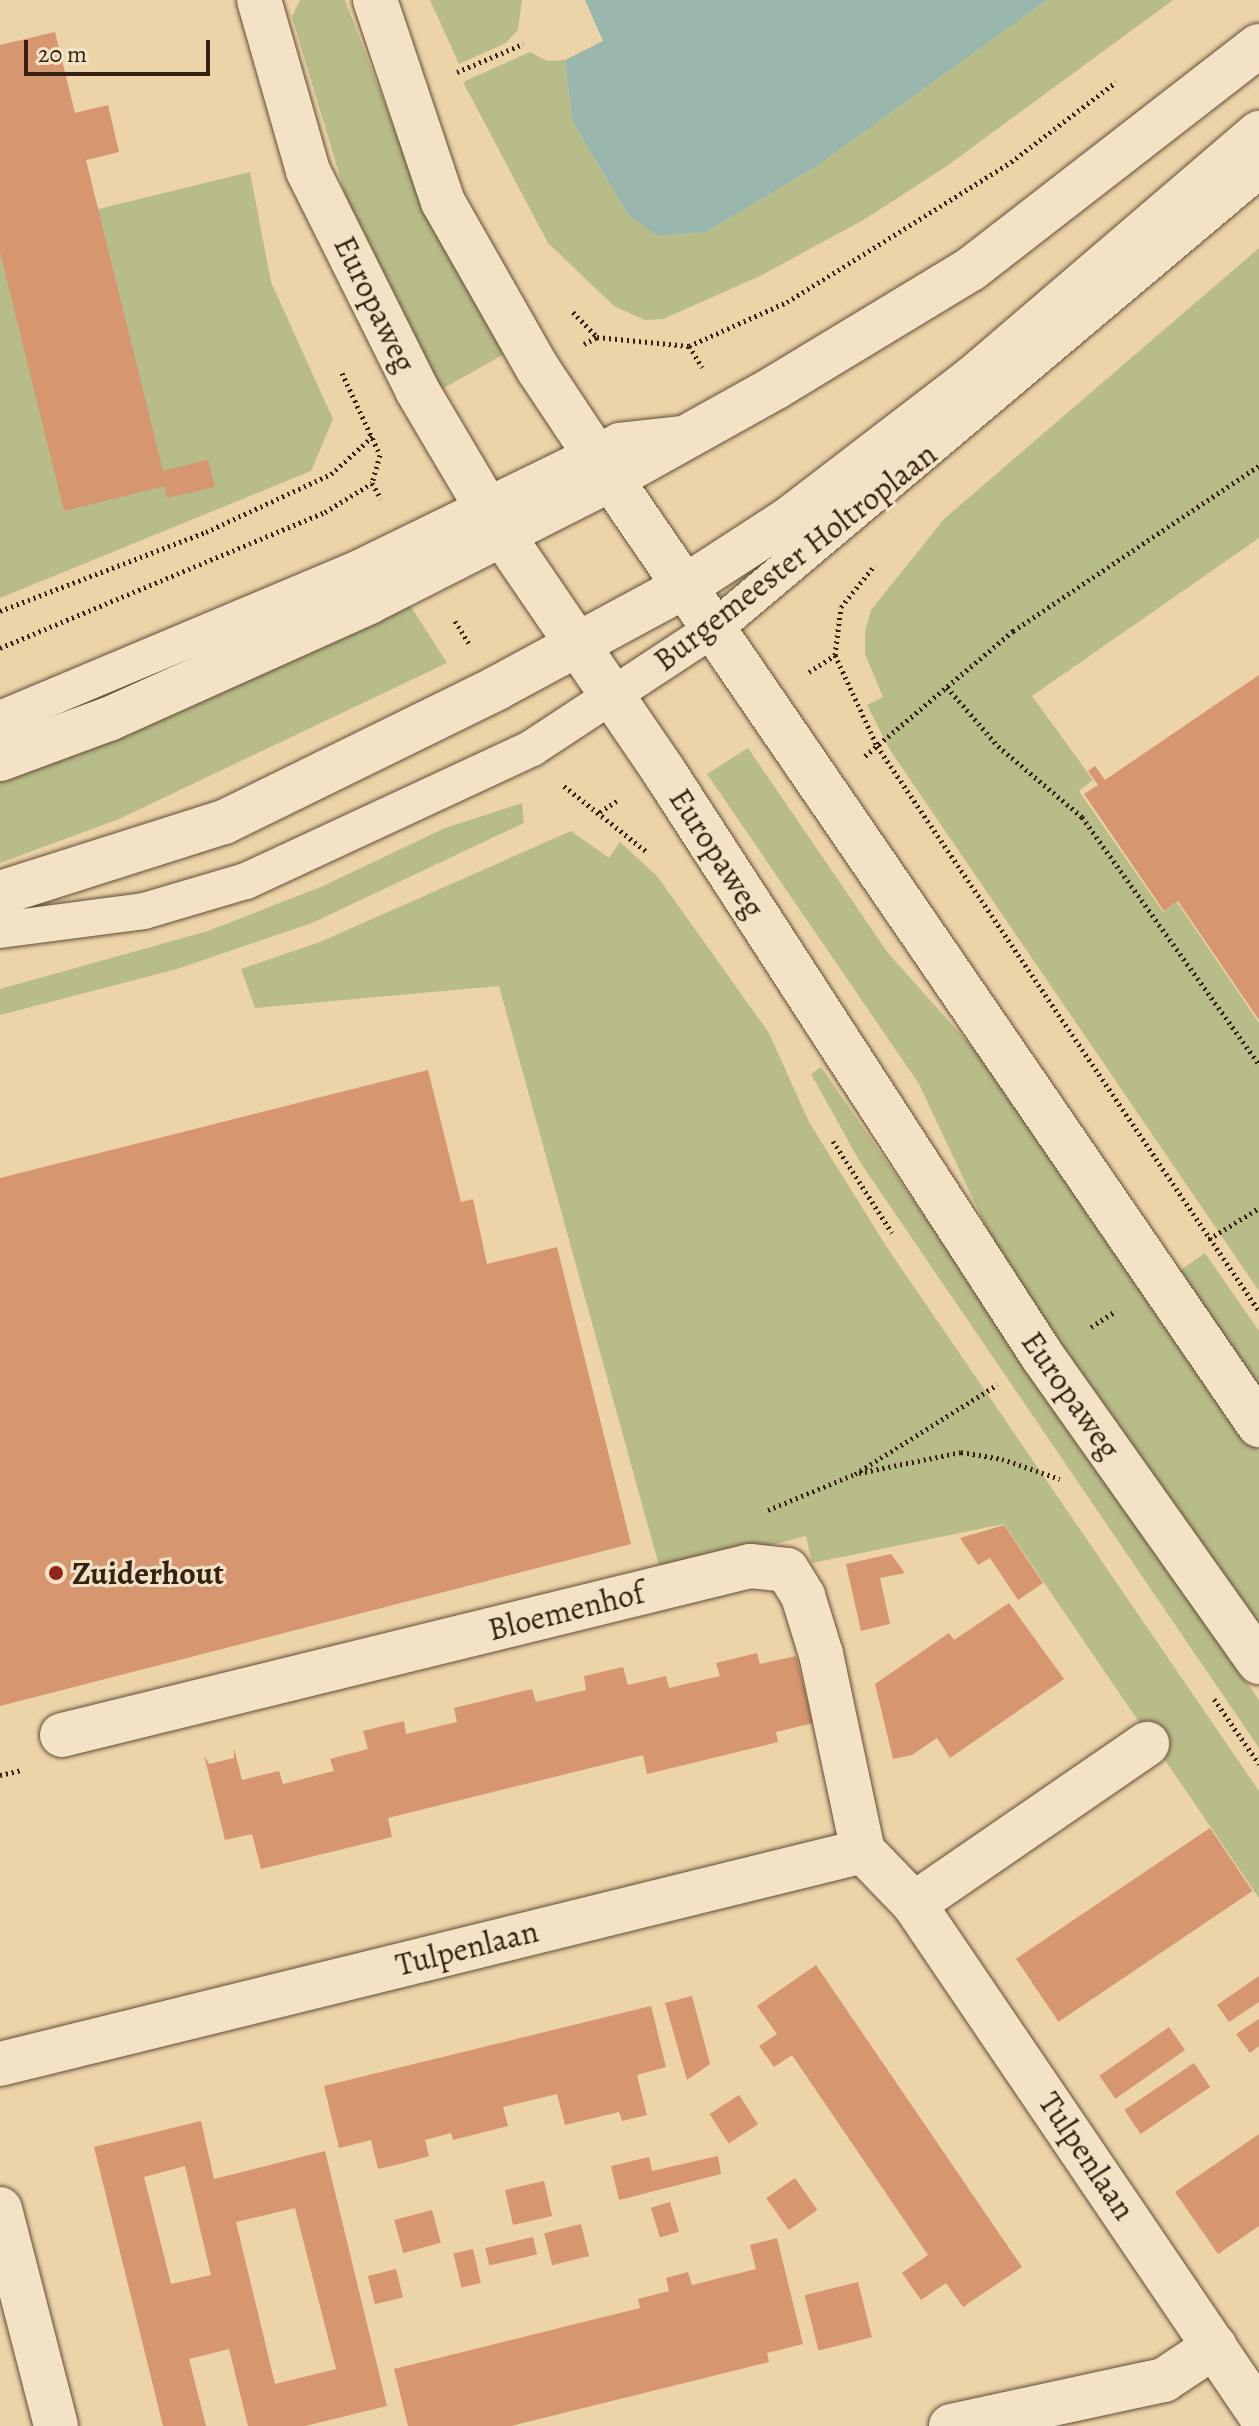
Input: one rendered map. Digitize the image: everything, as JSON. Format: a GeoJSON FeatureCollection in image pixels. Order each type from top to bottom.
{"type":"FeatureCollection","features":[{"type":"Feature","properties":{"kind":"street","name":"Europaweg"},"geometry":{"type":"LineString","coordinates":[[259,0],[308,171],[427,408],[494,520],[574,645],[663,770],[1043,1357],[1259,1662]]}},
{"type":"Feature","properties":{"kind":"street"},"geometry":{"type":"LineString","coordinates":[[375,0],[410,92],[443,202],[538,369],[827,788],[1259,1425]]}},
{"type":"Feature","properties":{"kind":"street"},"geometry":{"type":"LineString","coordinates":[[0,759],[109,719],[369,602],[494,520],[602,466],[692,433],[971,269],[1259,46]]}},
{"type":"Feature","properties":{"kind":"street","name":"Burgemeester Holtroplaan"},"geometry":{"type":"LineString","coordinates":[[0,893],[224,822],[686,586],[789,519],[973,378],[1259,133]]}},
{"type":"Feature","properties":{"kind":"street","name":"Bloemenhof"},"geometry":{"type":"LineString","coordinates":[[62,1735],[750,1566],[787,1570],[803,1596],[863,1851]]}},
{"type":"Feature","properties":{"kind":"street"},"geometry":{"type":"LineString","coordinates":[[914,1904],[1147,1744]]}},
{"type":"Feature","properties":{"kind":"street","name":"Tulpenlaan"},"geometry":{"type":"LineString","coordinates":[[0,2064],[863,1851],[914,1904],[1235,2355],[1259,2413]]}},
{"type":"Feature","properties":{"kind":"street"},"geometry":{"type":"LineString","coordinates":[[0,2211],[56,2426]]}},
{"type":"Feature","properties":{"kind":"street"},"geometry":{"type":"LineString","coordinates":[[951,2426],[1164,2380],[1235,2355]]}},
{"type":"Feature","properties":{"kind":"lane","name":"Burgemeester Holtroplaan"},"geometry":{"type":"LineString","coordinates":[[0,930],[144,911],[246,881],[532,748],[715,628],[1259,170]]}},
{"type":"Feature","properties":{"kind":"lane"},"geometry":{"type":"LineString","coordinates":[[0,719],[355,570],[494,520]]}},
{"type":"Feature","properties":{"kind":"path"},"geometry":{"type":"LineString","coordinates":[[410,92],[523,44]]}},
{"type":"Feature","properties":{"kind":"path"},"geometry":{"type":"LineString","coordinates":[[538,369],[597,337],[689,346],[787,302],[1011,162],[1123,76]]}},
{"type":"Feature","properties":{"kind":"path"},"geometry":{"type":"LineString","coordinates":[[0,611],[206,532],[331,474],[371,437],[427,408]]}},
{"type":"Feature","properties":{"kind":"path"},"geometry":{"type":"LineString","coordinates":[[827,788],[1013,631],[1259,466]]}},
{"type":"Feature","properties":{"kind":"path"},"geometry":{"type":"LineString","coordinates":[[0,648],[325,512],[372,483]]}},
{"type":"Feature","properties":{"kind":"path"},"geometry":{"type":"LineString","coordinates":[[835,655],[877,746],[1259,1311]]}},
{"type":"Feature","properties":{"kind":"path"},"geometry":{"type":"LineString","coordinates":[[947,687],[998,746],[1082,817],[1259,1064]]}},
{"type":"Feature","properties":{"kind":"path"},"geometry":{"type":"LineString","coordinates":[[1210,1239],[1259,1208]]}},
{"type":"Feature","properties":{"kind":"path"},"geometry":{"type":"LineString","coordinates":[[750,1566],[760,1513],[855,1474],[1123,1306]]}},
{"type":"Feature","properties":{"kind":"path"},"geometry":{"type":"LineString","coordinates":[[855,1474],[961,1452],[1002,1459],[1063,1480]]}},
{"type":"Feature","properties":{"kind":"green space"},"geometry":{"type":"Polygon","coordinates":[[[300,0],[345,0],[407,162],[506,353],[437,392],[347,200],[292,17],[300,0]]]}},
{"type":"Feature","properties":{"kind":"green space"},"geometry":{"type":"Polygon","coordinates":[[[430,0],[522,0],[518,30],[506,43],[459,64],[430,0]]]}},
{"type":"Feature","properties":{"kind":"green space"},"geometry":{"type":"Polygon","coordinates":[[[1047,0],[1173,0],[947,166],[865,219],[760,276],[663,319],[645,320],[614,306],[548,243],[463,82],[530,52],[547,61],[565,60],[572,121],[629,216],[657,236],[706,232],[817,166],[1047,0]]]}},
{"type":"Feature","properties":{"kind":"green space"},"geometry":{"type":"Polygon","coordinates":[[[250,172],[271,282],[333,419],[311,471],[0,598],[0,233],[250,172]]]}},
{"type":"Feature","properties":{"kind":"green space"},"geometry":{"type":"Polygon","coordinates":[[[1259,248],[1259,538],[1032,696],[1093,780],[1079,791],[1163,912],[1177,902],[1259,1023],[1259,1291],[890,750],[867,705],[883,697],[865,654],[865,632],[871,610],[944,519],[1259,248]]]}},
{"type":"Feature","properties":{"kind":"green space"},"geometry":{"type":"Polygon","coordinates":[[[406,599],[447,663],[119,819],[0,863],[0,781],[406,599]]]}},
{"type":"Feature","properties":{"kind":"green space"},"geometry":{"type":"Polygon","coordinates":[[[748,748],[888,953],[1014,1094],[1259,1452],[1259,1632],[1011,1280],[919,1084],[707,774],[748,748]]]}},
{"type":"Feature","properties":{"kind":"green space"},"geometry":{"type":"Polygon","coordinates":[[[522,803],[524,823],[312,923],[177,969],[0,1015],[0,989],[208,931],[323,886],[445,828],[522,803]]]}},
{"type":"Feature","properties":{"kind":"green space"},"geometry":{"type":"Polygon","coordinates":[[[571,831],[609,858],[620,842],[657,876],[769,1033],[809,1122],[886,1246],[1259,1791],[1259,1898],[1004,1524],[812,1563],[806,1536],[661,1573],[499,986],[255,1008],[241,969],[320,942],[571,831]]]}},
{"type":"Feature","properties":{"kind":"green space"},"geometry":{"type":"Polygon","coordinates":[[[821,1067],[1259,1700],[1259,1748],[860,1162],[811,1074],[821,1067]]]}},
{"type":"Feature","properties":{"kind":"green space"},"geometry":{"type":"Polygon","coordinates":[[[1205,1253],[1259,1331],[1259,1389],[1178,1272],[1205,1253]]]}},
{"type":"Feature","properties":{"kind":"shaded area"},"geometry":{"type":"Polygon","coordinates":[[[585,0],[1047,0],[817,166],[706,232],[657,236],[629,216],[572,121],[565,60],[603,41],[585,0]]]}},
{"type":"Feature","properties":{"kind":"building"},"geometry":{"type":"Polygon","coordinates":[[[55,32],[75,113],[108,105],[119,152],[86,160],[163,471],[208,460],[215,487],[167,498],[165,486],[64,511],[0,252],[0,45],[55,32]]]}},
{"type":"Feature","properties":{"kind":"building"},"geometry":{"type":"Polygon","coordinates":[[[1259,675],[1259,1020],[1178,901],[1164,911],[1084,794],[1098,785],[1088,771],[1095,766],[1105,780],[1259,675]]]}},
{"type":"Feature","properties":{"kind":"building"},"geometry":{"type":"Polygon","coordinates":[[[428,1070],[461,1202],[473,1199],[487,1264],[557,1247],[631,1544],[0,1706],[0,1178],[428,1070]]]}},
{"type":"Feature","properties":{"kind":"building"},"geometry":{"type":"Polygon","coordinates":[[[1004,1525],[1043,1583],[1018,1600],[990,1558],[978,1565],[960,1538],[1004,1525]]]}},
{"type":"Feature","properties":{"kind":"building"},"geometry":{"type":"Polygon","coordinates":[[[891,1554],[905,1573],[880,1578],[890,1624],[861,1631],[846,1564],[891,1554]]]}},
{"type":"Feature","properties":{"kind":"building"},"geometry":{"type":"Polygon","coordinates":[[[1009,1603],[1064,1679],[950,1758],[937,1738],[912,1755],[893,1759],[875,1684],[949,1633],[954,1640],[1009,1603]]]}},
{"type":"Feature","properties":{"kind":"building"},"geometry":{"type":"Polygon","coordinates":[[[757,1653],[760,1664],[796,1656],[813,1723],[776,1732],[778,1742],[647,1774],[643,1755],[388,1818],[392,1837],[261,1869],[252,1834],[225,1840],[204,1755],[209,1764],[234,1758],[234,1748],[242,1780],[279,1771],[283,1784],[334,1771],[330,1759],[368,1749],[363,1731],[404,1721],[406,1734],[457,1722],[454,1708],[532,1689],[536,1702],[586,1690],[584,1676],[623,1667],[628,1685],[666,1676],[669,1688],[720,1676],[716,1663],[757,1653]]]}},
{"type":"Feature","properties":{"kind":"building"},"geometry":{"type":"Polygon","coordinates":[[[1210,1828],[1252,1891],[1059,2022],[1016,1959],[1210,1828]]]}},
{"type":"Feature","properties":{"kind":"building"},"geometry":{"type":"Polygon","coordinates":[[[816,1965],[1022,2267],[963,2307],[946,2283],[921,2300],[902,2273],[928,2255],[792,2055],[774,2067],[759,2046],[777,2034],[757,2006],[816,1965]]]}},
{"type":"Feature","properties":{"kind":"building"},"geometry":{"type":"Polygon","coordinates":[[[1259,1976],[1259,2002],[1229,2022],[1217,2005],[1259,1976]]]}},
{"type":"Feature","properties":{"kind":"building"},"geometry":{"type":"Polygon","coordinates":[[[692,1996],[710,2064],[687,2080],[665,2003],[692,1996]]]}},
{"type":"Feature","properties":{"kind":"building"},"geometry":{"type":"Polygon","coordinates":[[[651,2006],[666,2067],[637,2075],[647,2115],[622,2121],[619,2112],[565,2125],[557,2094],[503,2107],[508,2126],[453,2140],[451,2133],[425,2140],[429,2156],[400,2164],[378,2169],[371,2140],[339,2148],[324,2086],[651,2006]]]}},
{"type":"Feature","properties":{"kind":"building"},"geometry":{"type":"Polygon","coordinates":[[[1259,2019],[1259,2046],[1250,2053],[1236,2034],[1259,2019]]]}},
{"type":"Feature","properties":{"kind":"building"},"geometry":{"type":"Polygon","coordinates":[[[1169,2027],[1185,2050],[1115,2099],[1099,2076],[1169,2027]]]}},
{"type":"Feature","properties":{"kind":"building"},"geometry":{"type":"Polygon","coordinates":[[[1194,2063],[1210,2087],[1141,2134],[1124,2110],[1194,2063]]]}},
{"type":"Feature","properties":{"kind":"building"},"geometry":{"type":"Polygon","coordinates":[[[739,2095],[758,2124],[729,2143],[710,2114],[739,2095]]]}},
{"type":"Feature","properties":{"kind":"building"},"geometry":{"type":"Polygon","coordinates":[[[201,2121],[214,2179],[325,2151],[387,2406],[305,2426],[248,2426],[229,2349],[189,2359],[206,2426],[163,2426],[94,2147],[201,2121]],[[185,2166],[144,2177],[171,2284],[211,2275],[185,2166]],[[295,2208],[236,2222],[275,2384],[336,2369],[295,2208]]]}},
{"type":"Feature","properties":{"kind":"building"},"geometry":{"type":"Polygon","coordinates":[[[1259,2134],[1259,2226],[1218,2254],[1175,2192],[1259,2134]]]}},
{"type":"Feature","properties":{"kind":"building"},"geometry":{"type":"Polygon","coordinates":[[[718,2156],[721,2174],[619,2200],[611,2166],[649,2157],[652,2171],[718,2156]]]}},
{"type":"Feature","properties":{"kind":"building"},"geometry":{"type":"Polygon","coordinates":[[[795,2178],[817,2210],[789,2230],[766,2198],[795,2178]]]}},
{"type":"Feature","properties":{"kind":"building"},"geometry":{"type":"Polygon","coordinates":[[[544,2181],[552,2216],[513,2225],[505,2190],[544,2181]]]}},
{"type":"Feature","properties":{"kind":"building"},"geometry":{"type":"Polygon","coordinates":[[[670,2202],[679,2232],[660,2237],[651,2208],[670,2202]]]}},
{"type":"Feature","properties":{"kind":"building"},"geometry":{"type":"Polygon","coordinates":[[[432,2210],[441,2243],[403,2253],[394,2220],[432,2210]]]}},
{"type":"Feature","properties":{"kind":"building"},"geometry":{"type":"Polygon","coordinates":[[[581,2224],[589,2256],[552,2265],[544,2233],[581,2224]]]}},
{"type":"Feature","properties":{"kind":"building"},"geometry":{"type":"Polygon","coordinates":[[[533,2237],[537,2255],[489,2266],[485,2248],[533,2237]]]}},
{"type":"Feature","properties":{"kind":"building"},"geometry":{"type":"Polygon","coordinates":[[[777,2238],[803,2344],[767,2353],[769,2362],[511,2426],[408,2426],[394,2369],[640,2308],[638,2299],[669,2291],[666,2278],[688,2272],[692,2285],[756,2269],[750,2245],[777,2238]]]}},
{"type":"Feature","properties":{"kind":"building"},"geometry":{"type":"Polygon","coordinates":[[[473,2249],[481,2283],[461,2288],[454,2253],[473,2249]]]}},
{"type":"Feature","properties":{"kind":"building"},"geometry":{"type":"Polygon","coordinates":[[[396,2269],[403,2297],[375,2304],[368,2276],[396,2269]]]}},
{"type":"Feature","properties":{"kind":"building"},"geometry":{"type":"Polygon","coordinates":[[[858,2282],[872,2337],[818,2351],[805,2295],[858,2282]]]}},
{"type":"Feature","properties":{"kind":"place","name":"Zuiderhout"},"geometry":{"type":"Point","coordinates":[56,1573]}}]}
